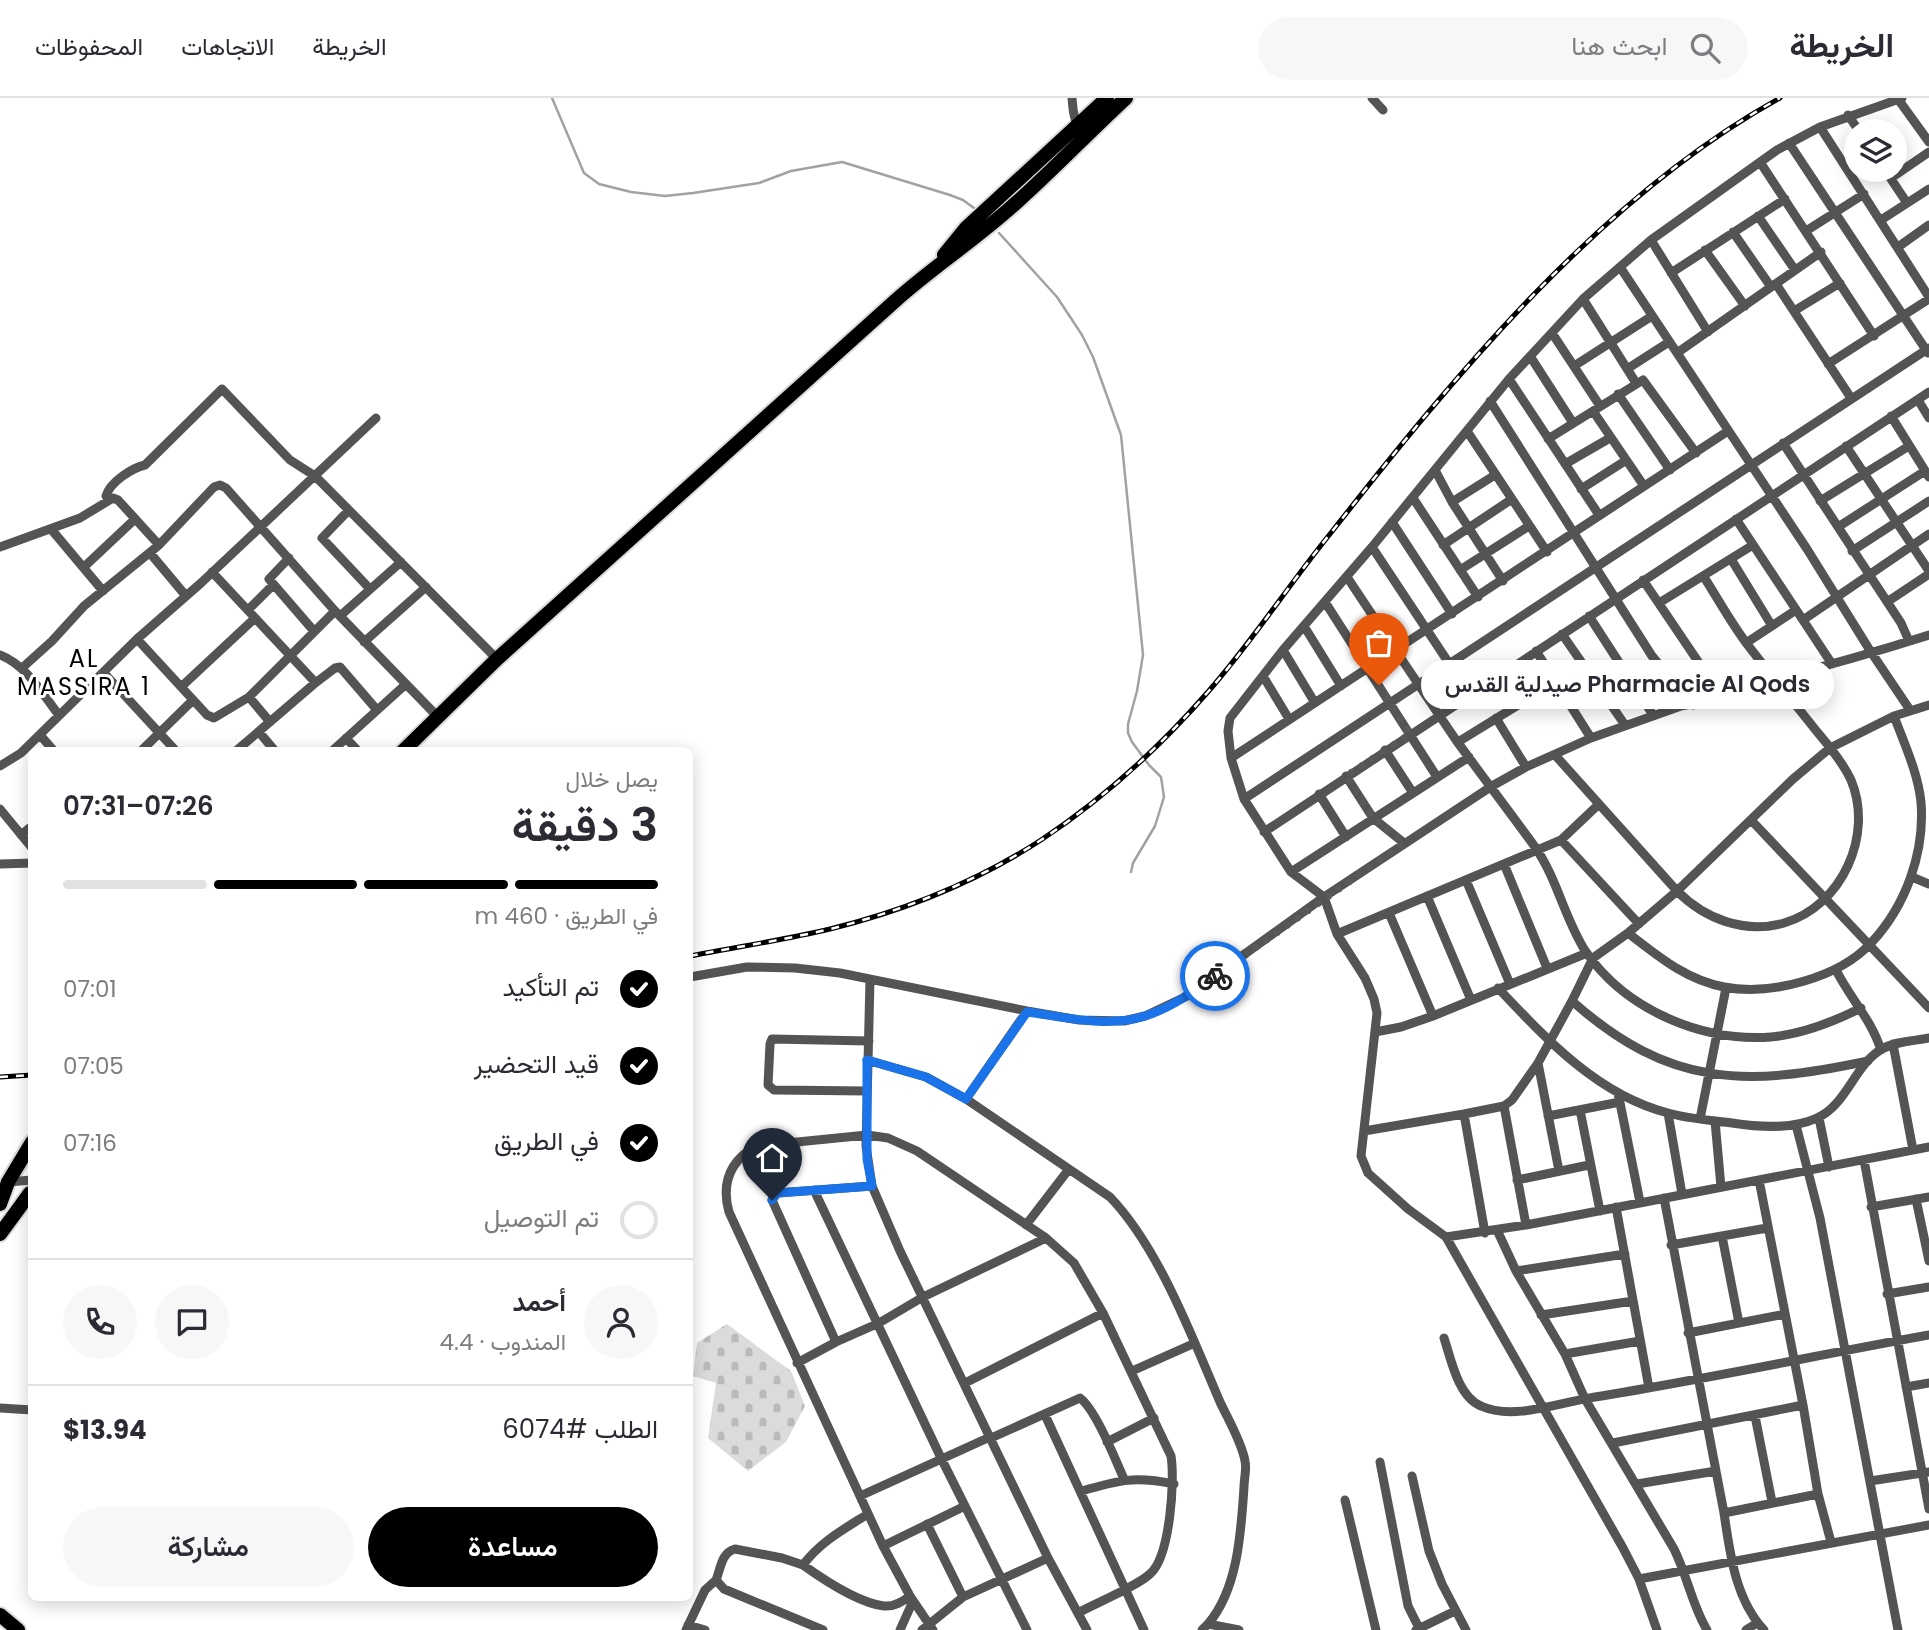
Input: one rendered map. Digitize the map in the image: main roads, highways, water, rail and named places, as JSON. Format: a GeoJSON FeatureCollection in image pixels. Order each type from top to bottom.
{"type":"FeatureCollection","features":[{"type":"Feature","properties":{"kind":"main road"},"geometry":{"type":"LineString","coordinates":[[407,747],[497,659],[937,264],[972,240],[1017,202],[1107,98]]}},
{"type":"Feature","properties":{"kind":"main road"},"geometry":{"type":"LineString","coordinates":[[1082,129],[1126,98]]}},
{"type":"Feature","properties":{"kind":"main road"},"geometry":{"type":"LineString","coordinates":[[1,1200],[8,1182],[28,1154]]}},
{"type":"Feature","properties":{"kind":"main road"},"geometry":{"type":"LineString","coordinates":[[0,1234],[28,1192]]}},
{"type":"Feature","properties":{"kind":"main road"},"geometry":{"type":"LineString","coordinates":[[0,1615],[18,1630]]}},
{"type":"Feature","properties":{"kind":"waterway"},"geometry":{"type":"LineString","coordinates":[[552,98],[584,173],[599,184],[631,192],[665,196],[759,183],[791,171],[842,162],[950,195],[963,200],[978,211]]}},
{"type":"Feature","properties":{"kind":"waterway"},"geometry":{"type":"LineString","coordinates":[[999,233],[1057,297],[1082,335],[1093,357],[1121,435],[1143,655],[1128,733],[1149,765],[1161,777],[1164,797],[1155,826],[1133,863],[1131,872]]}},
{"type":"Feature","properties":{"kind":"railway"},"geometry":{"type":"LineString","coordinates":[[693,955],[830,929],[912,904],[992,869],[1041,840],[1086,808],[1169,734],[1207,693],[1314,554],[1428,413],[1480,352],[1535,294],[1592,238],[1652,186],[1714,139],[1780,98]]}},
{"type":"Feature","properties":{"kind":"railway"},"geometry":{"type":"LineString","coordinates":[[0,1077],[28,1075]]}},
{"type":"Feature","properties":{"kind":"place","name":"Pharmacie Al Qods صيدلية القدس"},"geometry":{"type":"Point","coordinates":[1379,685]}},
{"type":"Feature","properties":{"kind":"district","name":"AL MASSIRA 1"},"geometry":{"type":"Point","coordinates":[84,672]}}]}
